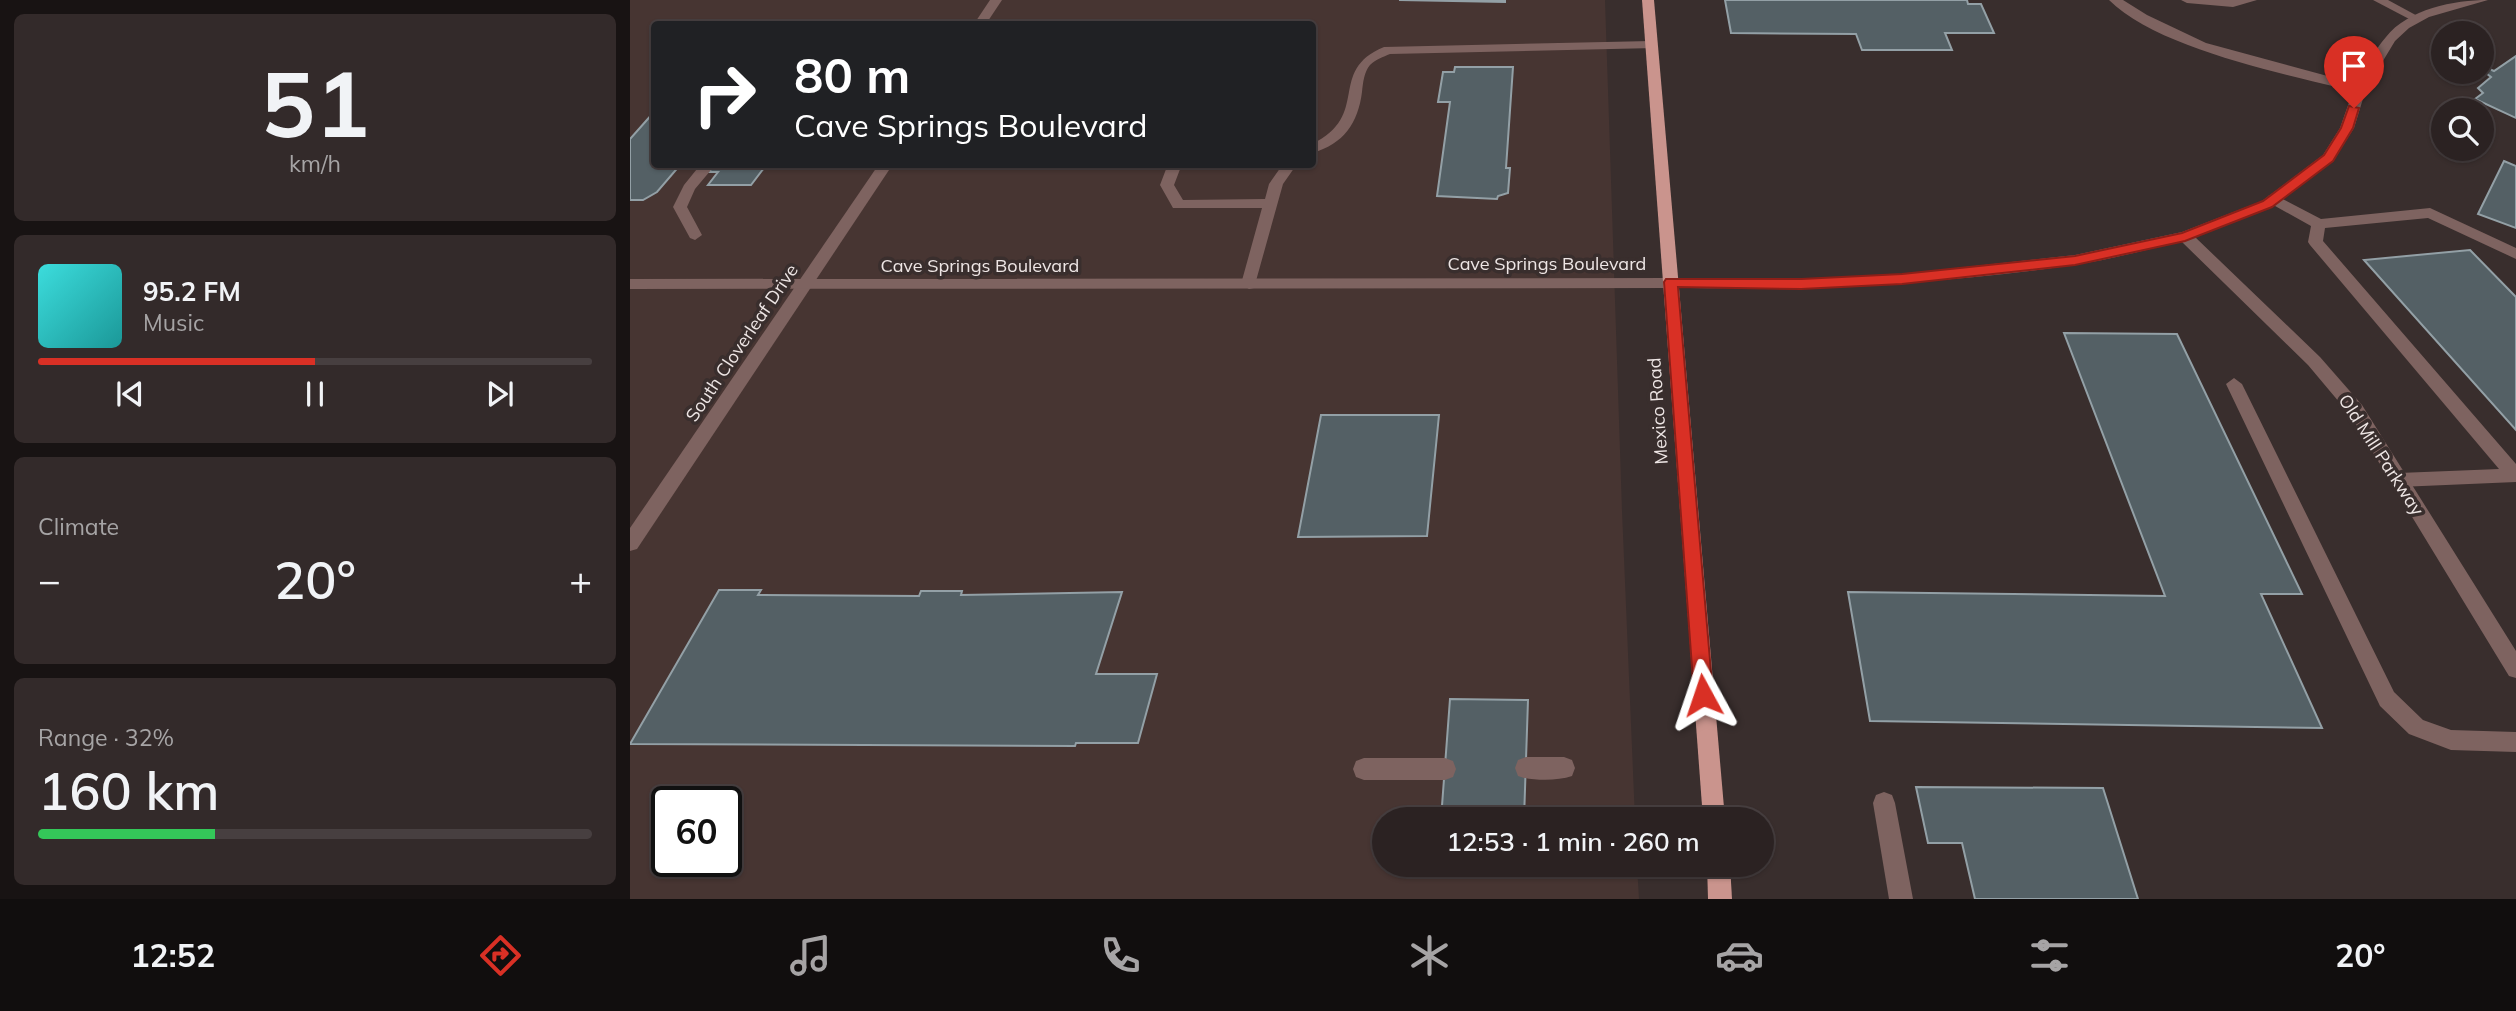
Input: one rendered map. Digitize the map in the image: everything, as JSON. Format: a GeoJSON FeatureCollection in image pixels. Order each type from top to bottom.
{"type":"FeatureCollection","features":[{"type":"Feature","properties":{"kind":"main road","name":"Mexico Road"},"geometry":{"type":"LineString","coordinates":[[1647,0],[1713,807]]}},
{"type":"Feature","properties":{"kind":"main road"},"geometry":{"type":"LineString","coordinates":[[1719,877],[1720,899]]}},
{"type":"Feature","properties":{"kind":"street"},"geometry":{"type":"LineString","coordinates":[[982,21],[996,0]]}},
{"type":"Feature","properties":{"kind":"street"},"geometry":{"type":"LineString","coordinates":[[2115,0],[2136,15],[2202,44],[2360,89]]}},
{"type":"Feature","properties":{"kind":"street"},"geometry":{"type":"LineString","coordinates":[[2187,0],[2233,4],[2251,0]]}},
{"type":"Feature","properties":{"kind":"street"},"geometry":{"type":"LineString","coordinates":[[2379,0],[2417,19]]}},
{"type":"Feature","properties":{"kind":"street","name":"Cave Springs Boulevard"},"geometry":{"type":"LineString","coordinates":[[630,284],[1801,284],[1902,279],[2075,260],[2185,236],[2273,199],[2329,158],[2347,128],[2360,89],[2390,39],[2405,25],[2417,19],[2482,0]]}},
{"type":"Feature","properties":{"kind":"street"},"geometry":{"type":"LineString","coordinates":[[1316,147],[1338,134],[1348,122],[1361,67],[1374,54],[1405,48],[1651,46]]}},
{"type":"Feature","properties":{"kind":"street"},"geometry":{"type":"LineString","coordinates":[[695,235],[680,207],[689,188],[706,168]]}},
{"type":"Feature","properties":{"kind":"street","name":"South Cloverleaf Drive"},"geometry":{"type":"LineString","coordinates":[[630,543],[883,168]]}},
{"type":"Feature","properties":{"kind":"street"},"geometry":{"type":"LineString","coordinates":[[1173,168],[1167,185],[1178,205],[1271,203]]}},
{"type":"Feature","properties":{"kind":"street"},"geometry":{"type":"LineString","coordinates":[[1249,284],[1276,184],[1287,168]]}},
{"type":"Feature","properties":{"kind":"street"},"geometry":{"type":"LineString","coordinates":[[2273,199],[2319,225],[2430,213],[2516,254]]}},
{"type":"Feature","properties":{"kind":"street"},"geometry":{"type":"LineString","coordinates":[[2319,225],[2315,242],[2516,475]]}},
{"type":"Feature","properties":{"kind":"street","name":"Old Mill Parkway"},"geometry":{"type":"LineString","coordinates":[[2185,236],[2314,361],[2356,410],[2516,669]]}},
{"type":"Feature","properties":{"kind":"street"},"geometry":{"type":"LineString","coordinates":[[2234,384],[2387,699],[2416,727],[2451,740],[2516,742]]}},
{"type":"Feature","properties":{"kind":"street"},"geometry":{"type":"LineString","coordinates":[[2399,480],[2516,475]]}},
{"type":"Feature","properties":{"kind":"street"},"geometry":{"type":"LineString","coordinates":[[1526,768],[1564,768]]}},
{"type":"Feature","properties":{"kind":"street"},"geometry":{"type":"LineString","coordinates":[[1364,769],[1445,769]]}},
{"type":"Feature","properties":{"kind":"street"},"geometry":{"type":"LineString","coordinates":[[1884,803],[1900,899]]}},
{"type":"Feature","properties":{"kind":"shaded area"},"geometry":{"type":"Polygon","coordinates":[[[630,0],[1605,0],[1634,807],[1372,807],[1372,877],[1638,877],[1639,899],[630,899],[630,0]]]}},
{"type":"Feature","properties":{"kind":"building"},"geometry":{"type":"Polygon","coordinates":[[[1399,0],[1505,0],[1505,2],[1399,0]]]}},
{"type":"Feature","properties":{"kind":"building"},"geometry":{"type":"Polygon","coordinates":[[[1725,0],[1967,0],[1968,4],[1981,4],[1994,33],[1945,33],[1952,50],[1862,50],[1856,34],[1731,33],[1725,0]]]}},
{"type":"Feature","properties":{"kind":"building"},"geometry":{"type":"Polygon","coordinates":[[[2516,56],[2516,118],[2494,108],[2494,98],[2476,98],[2483,93],[2478,88],[2483,84],[2494,84],[2494,71],[2516,56]]]}},
{"type":"Feature","properties":{"kind":"building"},"geometry":{"type":"Polygon","coordinates":[[[1455,67],[1513,67],[1506,168],[1510,168],[1508,193],[1498,196],[1497,199],[1437,196],[1450,102],[1438,102],[1443,72],[1454,72],[1455,67]]]}},
{"type":"Feature","properties":{"kind":"building"},"geometry":{"type":"Polygon","coordinates":[[[651,115],[651,168],[678,168],[657,192],[643,200],[630,200],[630,139],[651,115]]]}},
{"type":"Feature","properties":{"kind":"building"},"geometry":{"type":"Polygon","coordinates":[[[2504,161],[2516,166],[2516,228],[2478,214],[2504,161]]]}},
{"type":"Feature","properties":{"kind":"building"},"geometry":{"type":"Polygon","coordinates":[[[712,168],[764,168],[751,185],[708,185],[718,172],[709,172],[712,168]]]}},
{"type":"Feature","properties":{"kind":"building"},"geometry":{"type":"Polygon","coordinates":[[[2470,250],[2516,297],[2516,430],[2364,260],[2470,250]]]}},
{"type":"Feature","properties":{"kind":"building"},"geometry":{"type":"Polygon","coordinates":[[[2064,333],[2177,334],[2302,594],[2261,594],[2322,728],[1870,721],[1848,592],[2165,596],[2064,333]]]}},
{"type":"Feature","properties":{"kind":"building"},"geometry":{"type":"Polygon","coordinates":[[[1321,415],[1439,415],[1427,536],[1298,537],[1321,415]]]}},
{"type":"Feature","properties":{"kind":"building"},"geometry":{"type":"Polygon","coordinates":[[[719,590],[761,590],[758,595],[919,596],[921,591],[962,591],[961,595],[1122,592],[1096,674],[1157,674],[1138,743],[1076,743],[1075,746],[630,744],[719,590]]]}},
{"type":"Feature","properties":{"kind":"building"},"geometry":{"type":"Polygon","coordinates":[[[1450,699],[1528,700],[1524,807],[1442,807],[1450,699]]]}},
{"type":"Feature","properties":{"kind":"building"},"geometry":{"type":"Polygon","coordinates":[[[1916,787],[2103,788],[2138,899],[1975,899],[1962,843],[1928,843],[1916,787]]]}},
{"type":"Feature","properties":{"kind":"route"},"geometry":{"type":"LineString","coordinates":[[1703,695],[1671,282],[1801,284],[1902,279],[2075,260],[2185,236],[2267,204],[2329,158],[2347,128],[2354,108]]}}]}
